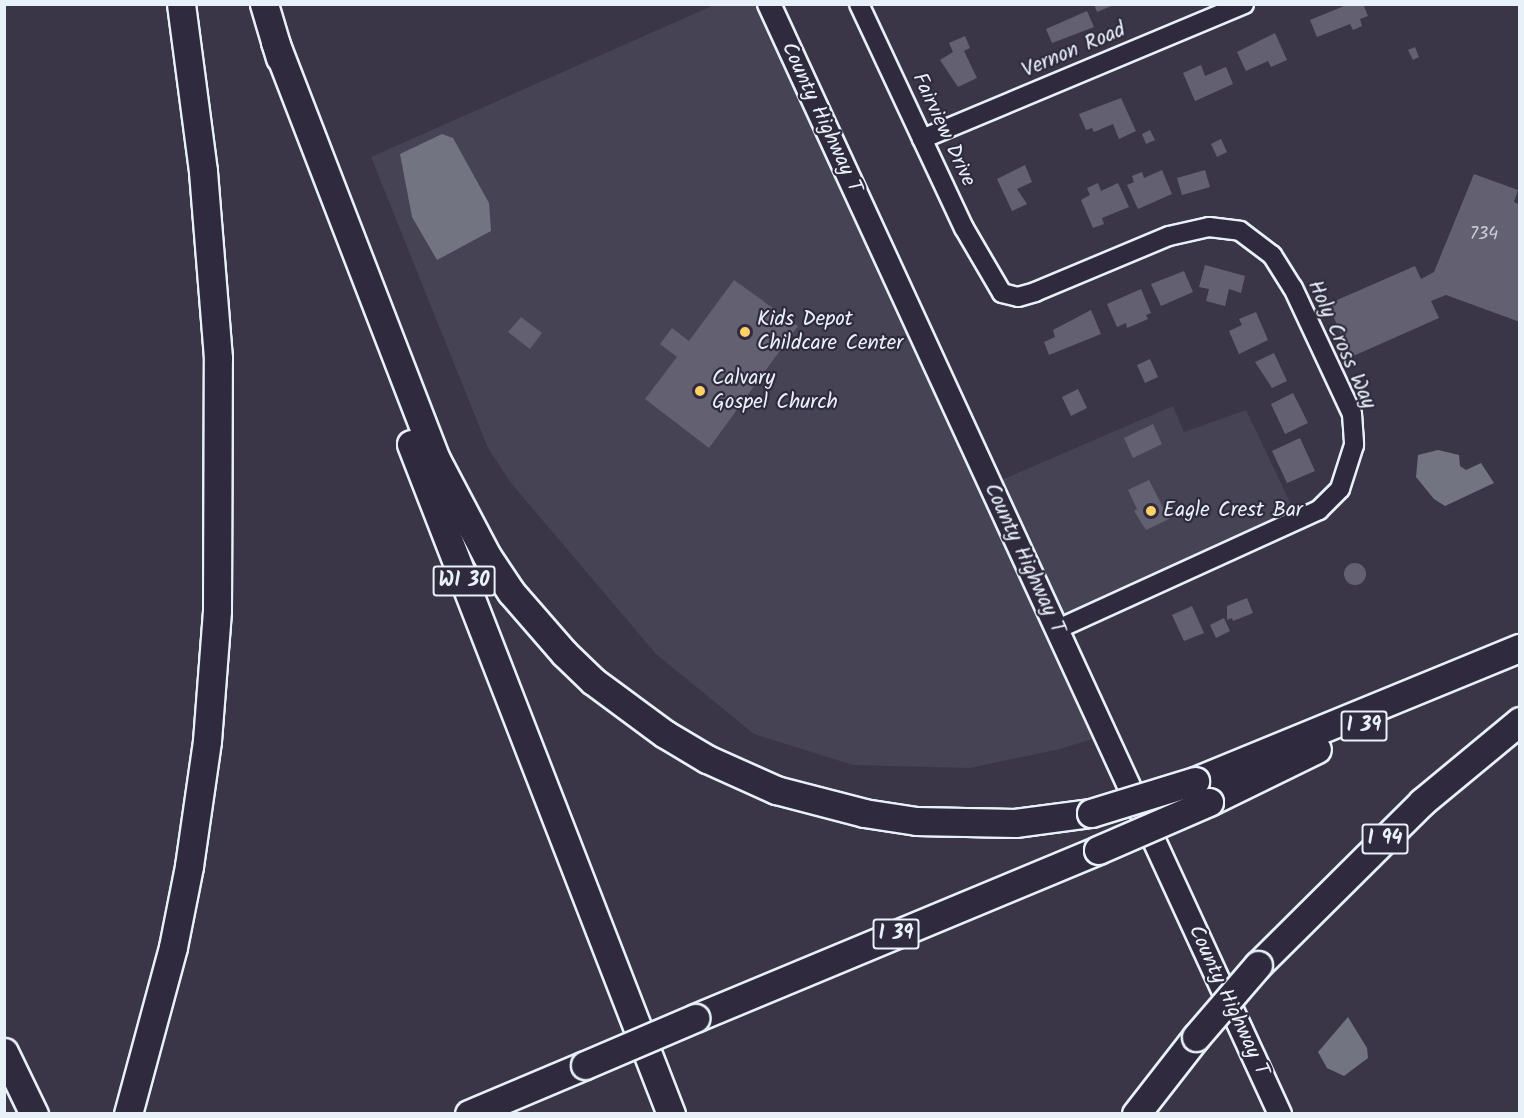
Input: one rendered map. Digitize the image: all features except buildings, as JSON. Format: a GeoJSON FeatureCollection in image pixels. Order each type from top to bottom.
{"type":"FeatureCollection","features":[{"type":"Feature","properties":{"kind":"highway"},"geometry":{"type":"LineString","coordinates":[[128,1113],[173,947],[189,866],[207,741],[218,599],[218,358],[202,171],[181,4]]}},
{"type":"Feature","properties":{"kind":"highway","name":"WI 30"},"geometry":{"type":"LineString","coordinates":[[264,4],[379,356],[671,1113]]}},
{"type":"Feature","properties":{"kind":"highway"},"geometry":{"type":"LineString","coordinates":[[275,42],[400,368],[464,517],[512,592],[593,681],[665,734],[707,759],[803,798],[882,816],[969,824],[1016,823],[1091,813],[1202,791]]}},
{"type":"Feature","properties":{"kind":"highway","name":"I 39"},"geometry":{"type":"LineString","coordinates":[[469,1113],[1098,850],[1202,791],[1520,649]]}},
{"type":"Feature","properties":{"kind":"highway","name":"I 94"},"geometry":{"type":"LineString","coordinates":[[1136,1113],[1196,1037],[1258,965],[1422,802],[1520,720]]}},
{"type":"Feature","properties":{"kind":"highway"},"geometry":{"type":"LineString","coordinates":[[4,1052],[34,1113]]}},
{"type":"Feature","properties":{"kind":"highway"},"geometry":{"type":"LineString","coordinates":[[4,1061],[22,1113]]}},
{"type":"Feature","properties":{"kind":"main road","name":"County Highway T"},"geometry":{"type":"LineString","coordinates":[[769,4],[1280,1113]]}},
{"type":"Feature","properties":{"kind":"street","name":"Fairview Drive"},"geometry":{"type":"LineString","coordinates":[[859,4],[989,274]]}},
{"type":"Feature","properties":{"kind":"street","name":"Vernon Road"},"geometry":{"type":"LineString","coordinates":[[922,138],[1244,4]]}},
{"type":"Feature","properties":{"kind":"street","name":"Holy Cross Way"},"geometry":{"type":"LineString","coordinates":[[989,274],[1002,293],[1018,297],[1169,236],[1209,226],[1240,231],[1272,255],[1293,288],[1352,414],[1354,445],[1340,489],[1318,510],[1056,630]]}},
{"type":"Feature","properties":{"kind":"shaded area"},"geometry":{"type":"Polygon","coordinates":[[[714,5],[769,5],[990,485],[1173,406],[1184,432],[1246,410],[1298,519],[1056,630],[1105,735],[1060,749],[970,768],[853,765],[754,734],[656,654],[511,483],[488,448],[371,157],[714,5]]]}},
{"type":"Feature","properties":{"kind":"water"},"geometry":{"type":"Polygon","coordinates":[[[442,134],[453,138],[489,203],[491,231],[437,260],[412,217],[400,154],[442,134]]]}},
{"type":"Feature","properties":{"kind":"water"},"geometry":{"type":"Polygon","coordinates":[[[1438,450],[1459,455],[1460,466],[1466,470],[1481,463],[1494,483],[1445,506],[1434,499],[1416,477],[1418,455],[1438,450]]]}},
{"type":"Feature","properties":{"kind":"water"},"geometry":{"type":"Polygon","coordinates":[[[1348,1017],[1367,1048],[1368,1058],[1344,1076],[1327,1068],[1318,1052],[1348,1017]]]}},
{"type":"Feature","properties":{"kind":"place","name":"Kids Depot Childcare Center"},"geometry":{"type":"Point","coordinates":[745,332]}},
{"type":"Feature","properties":{"kind":"place","name":"Calvary Gospel Church"},"geometry":{"type":"Point","coordinates":[700,391]}},
{"type":"Feature","properties":{"kind":"place","name":"Eagle Crest Bar"},"geometry":{"type":"Point","coordinates":[1151,511]}}]}
